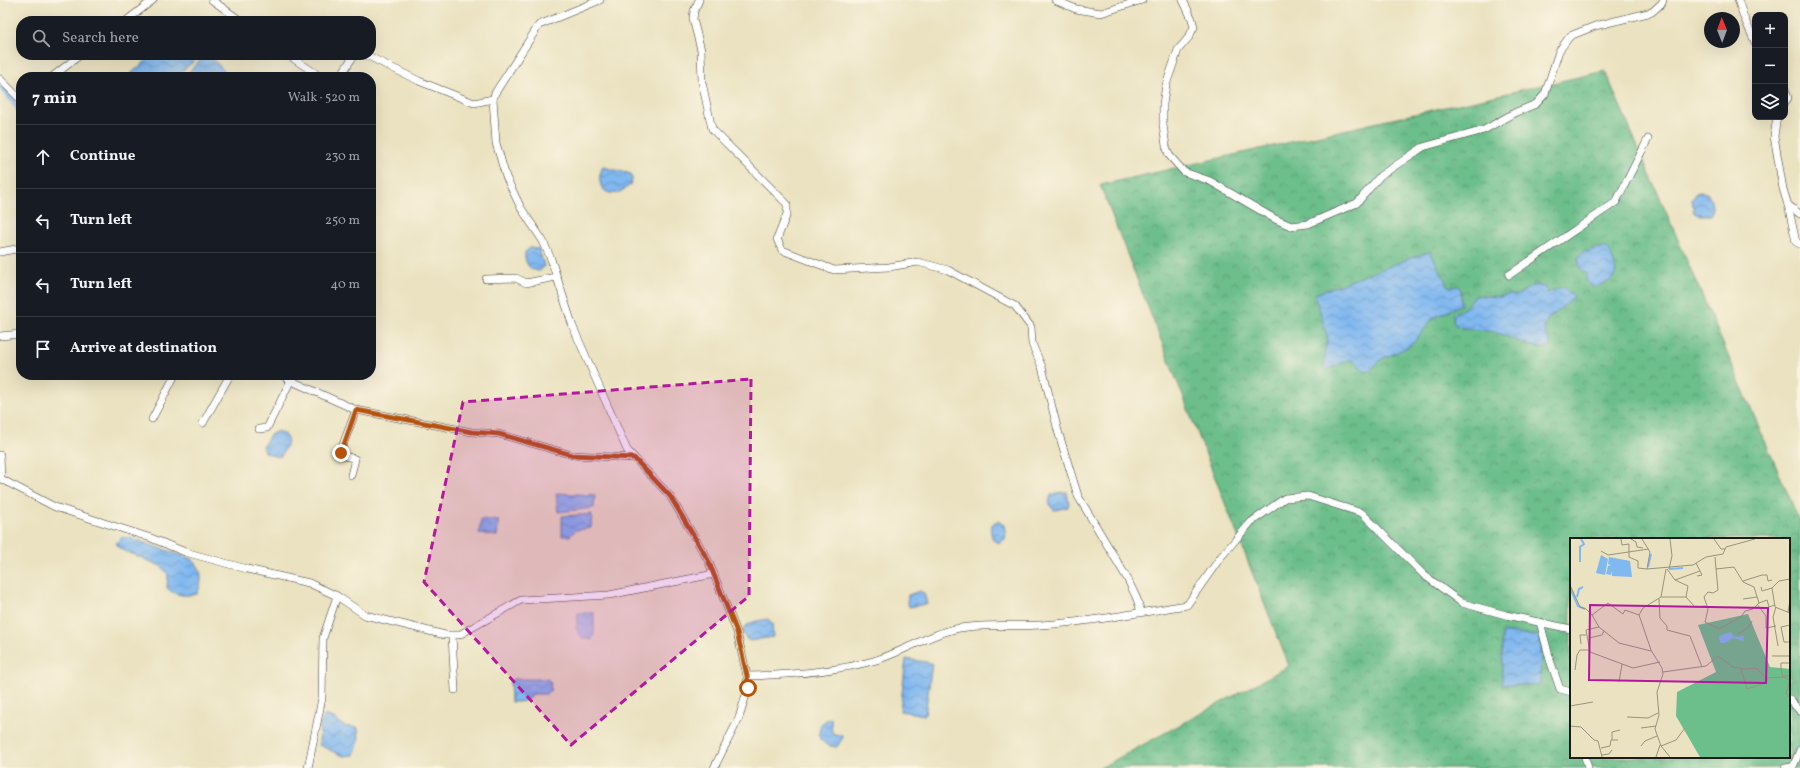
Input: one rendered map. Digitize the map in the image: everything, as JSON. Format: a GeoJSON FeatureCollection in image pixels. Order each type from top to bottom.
{"type":"FeatureCollection","features":[{"type":"Feature","properties":{"kind":"street"},"geometry":{"type":"LineString","coordinates":[[132,16],[153,0]]}},
{"type":"Feature","properties":{"kind":"street"},"geometry":{"type":"LineString","coordinates":[[212,0],[234,16]]}},
{"type":"Feature","properties":{"kind":"street"},"geometry":{"type":"LineString","coordinates":[[600,0],[539,25],[495,93],[493,100],[496,143],[506,177],[521,208],[543,241],[573,327],[627,450],[670,496],[708,560],[737,632],[747,676],[748,688],[739,718],[714,768]]}},
{"type":"Feature","properties":{"kind":"street"},"geometry":{"type":"LineString","coordinates":[[699,0],[694,10],[693,19],[701,50],[702,82],[712,129],[788,204],[787,214],[777,239],[782,250],[834,270],[889,267],[918,262],[948,270],[1015,306],[1031,326],[1032,344],[1042,367],[1056,424],[1078,496],[1127,578],[1141,612]]}},
{"type":"Feature","properties":{"kind":"street"},"geometry":{"type":"LineString","coordinates":[[1055,0],[1076,9],[1101,13],[1142,0]]}},
{"type":"Feature","properties":{"kind":"street"},"geometry":{"type":"LineString","coordinates":[[1183,0],[1194,27],[1189,37],[1178,50],[1166,85],[1163,112],[1166,146],[1169,155],[1184,172],[1210,181],[1276,220],[1291,226],[1308,224],[1358,203],[1380,176],[1423,147],[1484,130],[1514,113],[1536,104],[1545,94],[1559,51],[1570,36],[1595,26],[1652,12],[1662,3],[1663,0]]}},
{"type":"Feature","properties":{"kind":"street"},"geometry":{"type":"LineString","coordinates":[[1738,0],[1752,35]]}},
{"type":"Feature","properties":{"kind":"street"},"geometry":{"type":"LineString","coordinates":[[58,72],[74,60]]}},
{"type":"Feature","properties":{"kind":"street"},"geometry":{"type":"LineString","coordinates":[[296,60],[314,72]]}},
{"type":"Feature","properties":{"kind":"street"},"geometry":{"type":"LineString","coordinates":[[343,72],[351,60]]}},
{"type":"Feature","properties":{"kind":"street"},"geometry":{"type":"LineString","coordinates":[[376,60],[419,82],[474,103],[493,100]]}},
{"type":"Feature","properties":{"kind":"street"},"geometry":{"type":"LineString","coordinates":[[0,79],[16,95]]}},
{"type":"Feature","properties":{"kind":"street"},"geometry":{"type":"LineString","coordinates":[[1777,120],[1774,136],[1783,189],[1796,242],[1800,244]]}},
{"type":"Feature","properties":{"kind":"street"},"geometry":{"type":"LineString","coordinates":[[1509,275],[1616,202],[1648,139]]}},
{"type":"Feature","properties":{"kind":"street"},"geometry":{"type":"LineString","coordinates":[[1788,205],[1800,214]]}},
{"type":"Feature","properties":{"kind":"street"},"geometry":{"type":"LineString","coordinates":[[0,252],[16,249]]}},
{"type":"Feature","properties":{"kind":"street"},"geometry":{"type":"LineString","coordinates":[[486,279],[516,278],[526,283],[556,277]]}},
{"type":"Feature","properties":{"kind":"street"},"geometry":{"type":"LineString","coordinates":[[0,336],[16,334]]}},
{"type":"Feature","properties":{"kind":"street"},"geometry":{"type":"LineString","coordinates":[[152,419],[172,380]]}},
{"type":"Feature","properties":{"kind":"street"},"geometry":{"type":"LineString","coordinates":[[203,423],[227,380]]}},
{"type":"Feature","properties":{"kind":"street"},"geometry":{"type":"LineString","coordinates":[[259,429],[267,428],[291,380],[356,410],[472,432],[499,434],[572,455],[634,458]]}},
{"type":"Feature","properties":{"kind":"street"},"geometry":{"type":"LineString","coordinates":[[351,475],[355,459],[342,455],[341,450],[356,410]]}},
{"type":"Feature","properties":{"kind":"street"},"geometry":{"type":"LineString","coordinates":[[0,460],[1,479],[55,507],[151,538],[186,552],[247,569],[309,583],[337,596],[366,614],[452,636],[459,635],[521,600],[609,595],[714,574]]}},
{"type":"Feature","properties":{"kind":"street"},"geometry":{"type":"LineString","coordinates":[[747,676],[795,675],[857,665],[874,661],[907,649],[927,638],[955,629],[996,625],[1039,625],[1090,621],[1187,605],[1220,558],[1251,522],[1285,498],[1308,496],[1362,513],[1424,575],[1462,603],[1506,615],[1570,629]]}},
{"type":"Feature","properties":{"kind":"street"},"geometry":{"type":"LineString","coordinates":[[308,768],[322,698],[323,638],[337,596]]}},
{"type":"Feature","properties":{"kind":"street"},"geometry":{"type":"LineString","coordinates":[[1540,622],[1550,660],[1560,689],[1570,692]]}},
{"type":"Feature","properties":{"kind":"street"},"geometry":{"type":"LineString","coordinates":[[452,636],[455,690]]}},
{"type":"Feature","properties":{"kind":"street"},"geometry":{"type":"LineString","coordinates":[[1790,700],[1800,711]]}},
{"type":"Feature","properties":{"kind":"street"},"geometry":{"type":"LineString","coordinates":[[1785,768],[1793,767],[1800,750]]}},
{"type":"Feature","properties":{"kind":"street"},"geometry":{"type":"LineString","coordinates":[[1585,758],[1588,768]]}},
{"type":"Feature","properties":{"kind":"highlighted area"},"geometry":{"type":"Polygon","coordinates":[[[751,379],[749,596],[571,745],[424,582],[463,402],[751,379]]]}},
{"type":"Feature","properties":{"kind":"green space"},"geometry":{"type":"Polygon","coordinates":[[[1605,71],[1800,522],[1800,768],[1100,768],[1289,666],[1100,185],[1605,71]]]}},
{"type":"Feature","properties":{"kind":"water"},"geometry":{"type":"Polygon","coordinates":[[[147,60],[195,60],[181,72],[133,72],[147,60]]]}},
{"type":"Feature","properties":{"kind":"water"},"geometry":{"type":"Polygon","coordinates":[[[201,60],[214,60],[225,72],[188,72],[201,60]]]}},
{"type":"Feature","properties":{"kind":"water"},"geometry":{"type":"Polygon","coordinates":[[[603,167],[631,174],[631,185],[617,193],[607,192],[603,189],[600,181],[603,167]]]}},
{"type":"Feature","properties":{"kind":"water"},"geometry":{"type":"Polygon","coordinates":[[[1696,193],[1707,193],[1710,198],[1712,204],[1711,215],[1699,215],[1694,213],[1692,199],[1696,193]]]}},
{"type":"Feature","properties":{"kind":"water"},"geometry":{"type":"Polygon","coordinates":[[[1605,247],[1608,249],[1615,265],[1615,274],[1609,281],[1593,287],[1586,281],[1586,274],[1580,268],[1578,257],[1583,252],[1605,247]]]}},
{"type":"Feature","properties":{"kind":"water"},"geometry":{"type":"Polygon","coordinates":[[[530,248],[539,249],[544,266],[540,271],[530,268],[526,262],[525,252],[530,248]]]}},
{"type":"Feature","properties":{"kind":"water"},"geometry":{"type":"Polygon","coordinates":[[[1430,251],[1448,286],[1458,286],[1461,290],[1461,305],[1433,318],[1415,341],[1408,347],[1382,359],[1370,371],[1365,372],[1354,361],[1349,360],[1324,370],[1325,348],[1328,340],[1315,294],[1430,251]]]}},
{"type":"Feature","properties":{"kind":"water"},"geometry":{"type":"Polygon","coordinates":[[[1534,285],[1545,287],[1547,293],[1563,287],[1574,296],[1547,320],[1544,328],[1551,345],[1550,348],[1535,347],[1494,332],[1468,329],[1454,324],[1453,314],[1465,308],[1475,295],[1500,297],[1509,294],[1515,296],[1534,285]]]}},
{"type":"Feature","properties":{"kind":"water"},"geometry":{"type":"Polygon","coordinates":[[[278,431],[285,435],[288,442],[281,456],[276,457],[265,452],[263,446],[270,435],[278,431]]]}},
{"type":"Feature","properties":{"kind":"water"},"geometry":{"type":"Polygon","coordinates":[[[1067,492],[1069,503],[1068,507],[1055,510],[1053,509],[1049,501],[1052,494],[1067,492]]]}},
{"type":"Feature","properties":{"kind":"water"},"geometry":{"type":"Polygon","coordinates":[[[556,493],[595,495],[594,508],[558,512],[556,493]]]}},
{"type":"Feature","properties":{"kind":"water"},"geometry":{"type":"Polygon","coordinates":[[[592,514],[591,528],[576,530],[570,536],[562,536],[562,516],[592,514]]]}},
{"type":"Feature","properties":{"kind":"water"},"geometry":{"type":"Polygon","coordinates":[[[481,519],[499,521],[497,536],[479,534],[481,519]]]}},
{"type":"Feature","properties":{"kind":"water"},"geometry":{"type":"Polygon","coordinates":[[[998,521],[1004,525],[1006,533],[1005,539],[999,543],[993,540],[991,531],[991,526],[998,521]]]}},
{"type":"Feature","properties":{"kind":"water"},"geometry":{"type":"Polygon","coordinates":[[[122,537],[130,538],[192,559],[196,563],[201,575],[197,594],[181,595],[170,591],[167,588],[168,574],[161,566],[120,549],[116,543],[122,537]]]}},
{"type":"Feature","properties":{"kind":"water"},"geometry":{"type":"Polygon","coordinates":[[[920,591],[924,593],[927,604],[909,607],[907,603],[908,595],[920,591]]]}},
{"type":"Feature","properties":{"kind":"water"},"geometry":{"type":"Polygon","coordinates":[[[578,613],[594,613],[594,636],[591,640],[582,638],[576,629],[578,613]]]}},
{"type":"Feature","properties":{"kind":"water"},"geometry":{"type":"Polygon","coordinates":[[[768,619],[772,623],[773,637],[750,641],[746,639],[743,632],[746,626],[753,622],[768,619]]]}},
{"type":"Feature","properties":{"kind":"water"},"geometry":{"type":"Polygon","coordinates":[[[1502,632],[1541,636],[1540,685],[1502,685],[1502,632]]]}},
{"type":"Feature","properties":{"kind":"water"},"geometry":{"type":"Polygon","coordinates":[[[906,659],[932,663],[925,715],[900,711],[906,659]]]}},
{"type":"Feature","properties":{"kind":"water"},"geometry":{"type":"Polygon","coordinates":[[[513,679],[547,679],[551,682],[550,691],[546,694],[533,694],[524,701],[511,702],[510,681],[513,679]]]}},
{"type":"Feature","properties":{"kind":"water"},"geometry":{"type":"Polygon","coordinates":[[[325,715],[335,719],[344,726],[358,728],[359,740],[354,755],[343,756],[319,745],[320,724],[325,715]]]}},
{"type":"Feature","properties":{"kind":"water"},"geometry":{"type":"Polygon","coordinates":[[[831,718],[832,733],[842,736],[842,739],[837,747],[830,746],[825,743],[819,734],[821,725],[831,718]]]}},
{"type":"Feature","properties":{"kind":"waterway"},"geometry":{"type":"LineString","coordinates":[[4,87],[16,103]]}},
{"type":"Feature","properties":{"kind":"route"},"geometry":{"type":"LineString","coordinates":[[341,453],[356,410],[396,419],[472,432],[499,434],[572,455],[634,458],[670,496],[708,560],[737,632],[747,676],[748,688]]}}]}
